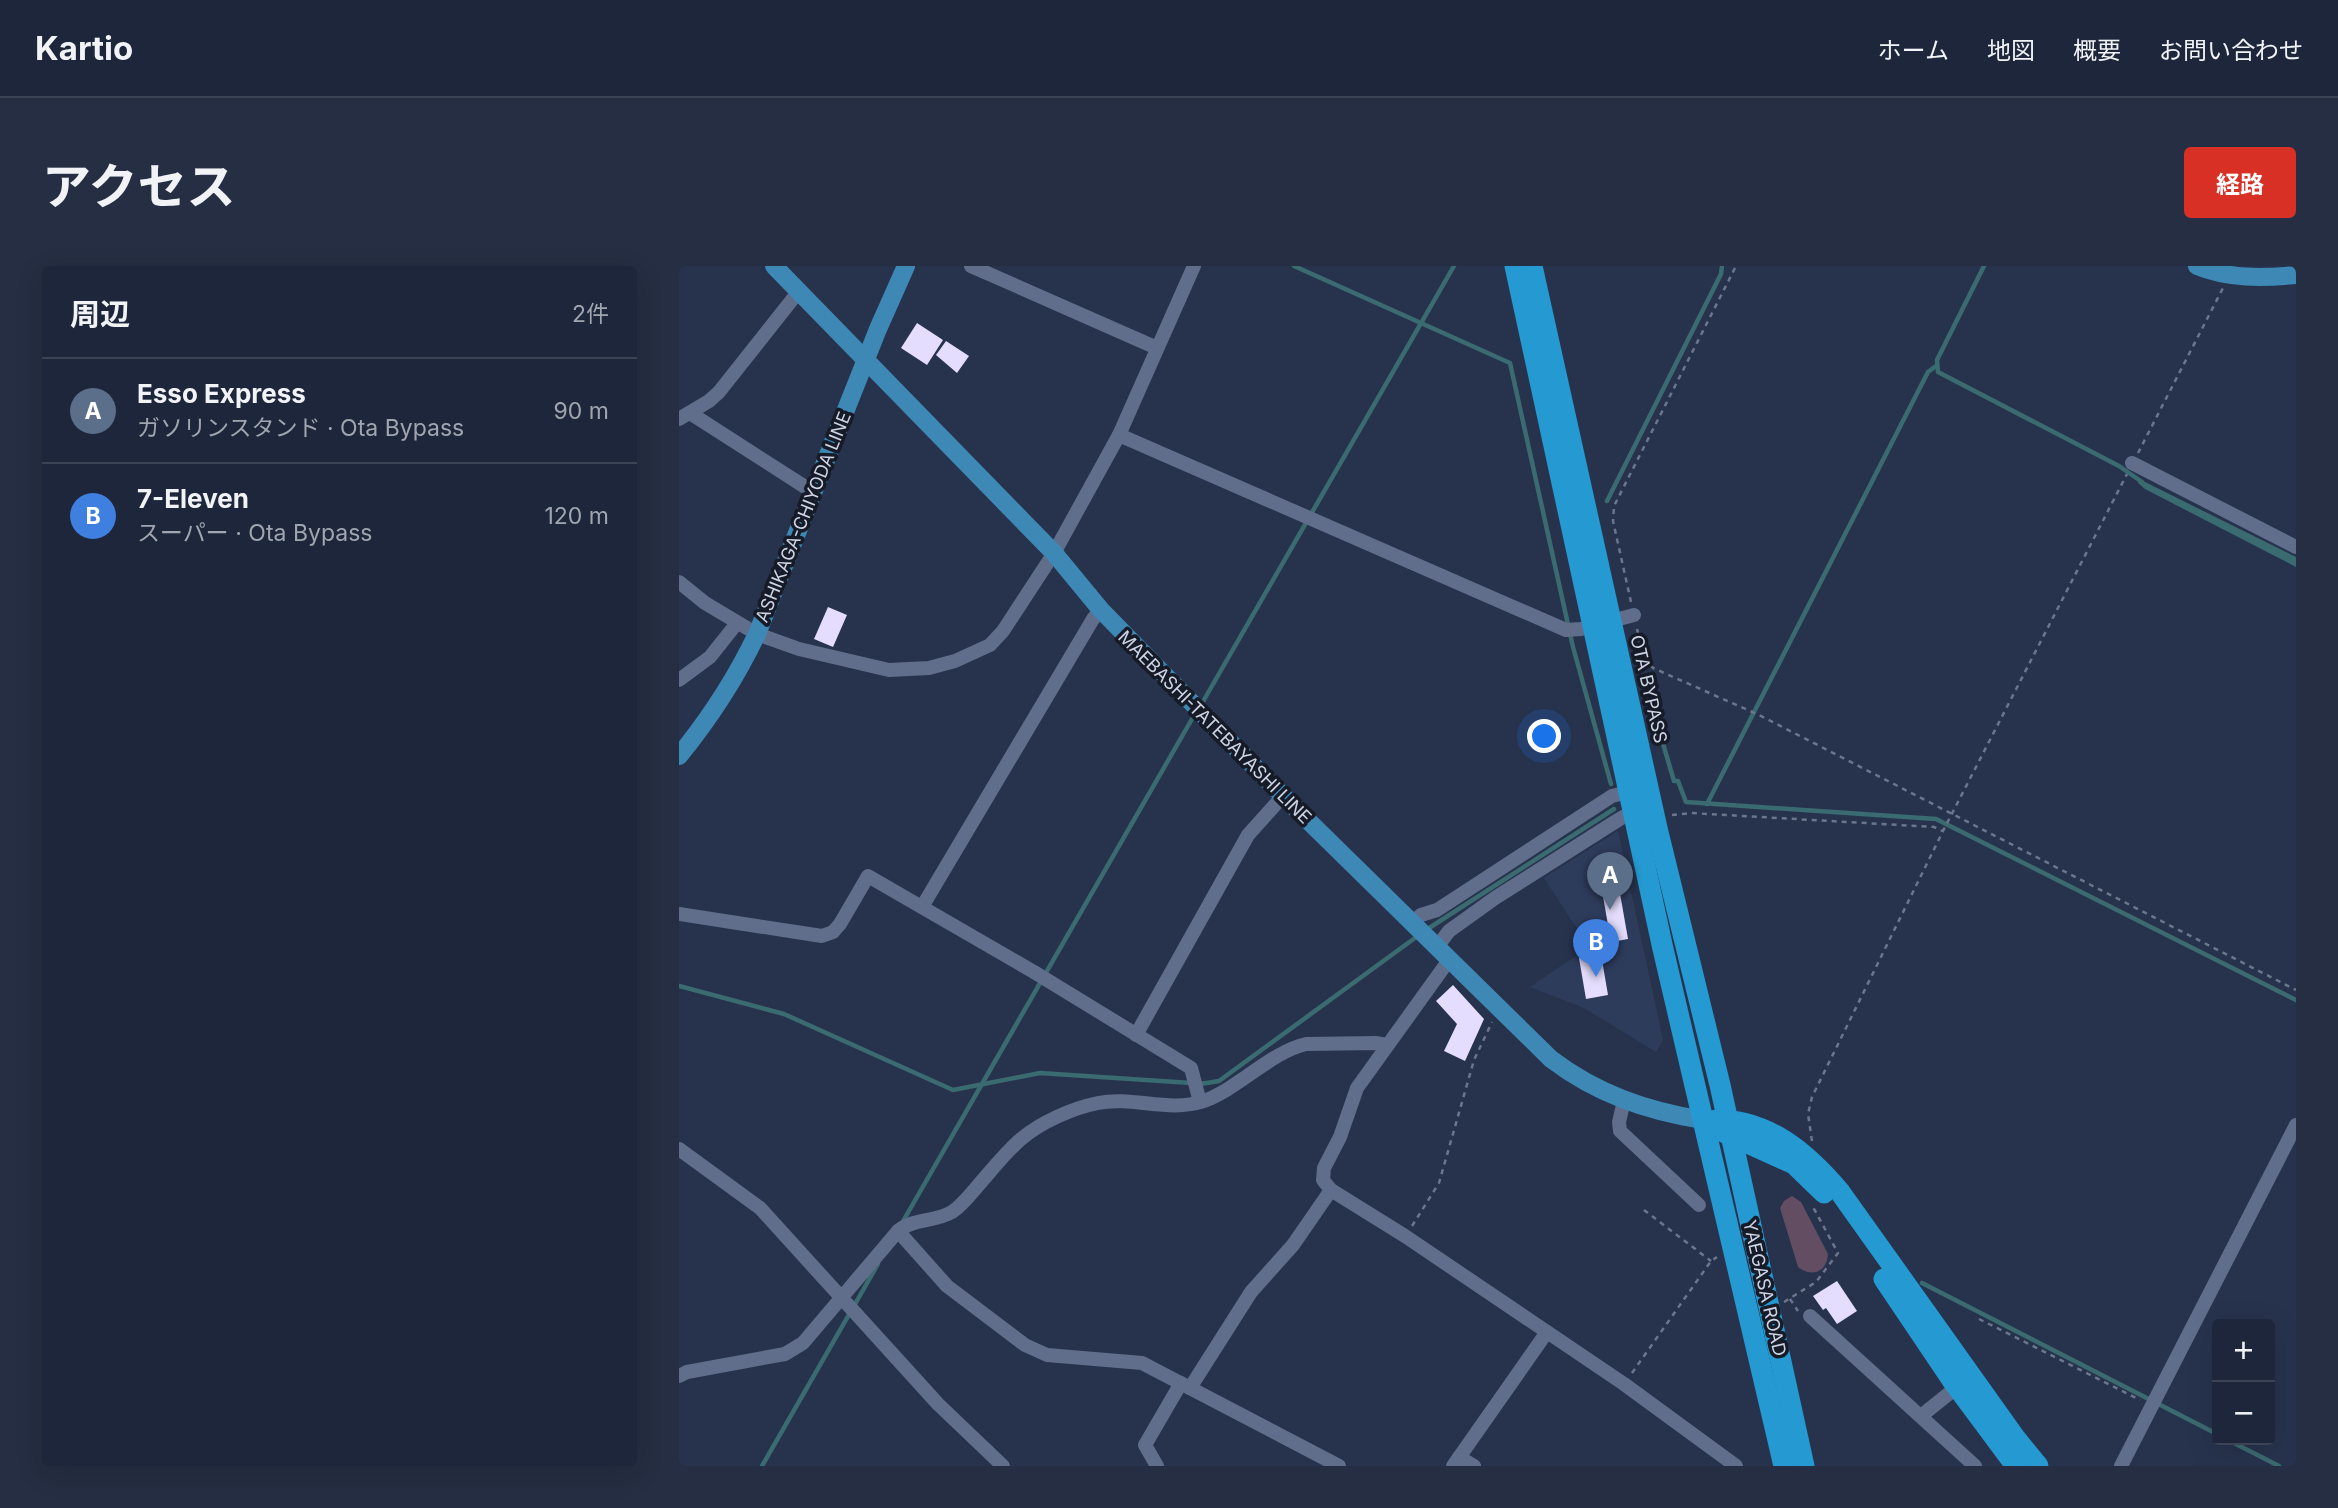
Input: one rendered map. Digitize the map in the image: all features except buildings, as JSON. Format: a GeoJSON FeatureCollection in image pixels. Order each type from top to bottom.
{"type":"FeatureCollection","features":[{"type":"Feature","properties":{"kind":"highway","name":"OTA BYPASS"},"geometry":{"type":"LineString","coordinates":[[1515,266],[1602,623],[1628,792],[1644,817],[1645,858],[1703,1120]]}},
{"type":"Feature","properties":{"kind":"highway","name":"OTA BYPASS"},"geometry":{"type":"LineString","coordinates":[[1532,266],[1602,623],[1644,817],[1682,923],[1728,1128]]}},
{"type":"Feature","properties":{"kind":"highway"},"geometry":{"type":"LineString","coordinates":[[1703,1120],[1728,1128],[1773,1134],[1811,1159],[1840,1192],[2038,1466]]}},
{"type":"Feature","properties":{"kind":"highway","name":"YAEGASA ROAD"},"geometry":{"type":"LineString","coordinates":[[1703,1120],[1784,1466]]}},
{"type":"Feature","properties":{"kind":"highway"},"geometry":{"type":"LineString","coordinates":[[1728,1128],[1794,1164],[1818,1186],[1846,1221],[1957,1387],[2016,1466]]}},
{"type":"Feature","properties":{"kind":"highway","name":"YAEGASA ROAD"},"geometry":{"type":"LineString","coordinates":[[1728,1128],[1804,1466]]}},
{"type":"Feature","properties":{"kind":"main road","name":"ASHIKAGA-CHIYODA LINE"},"geometry":{"type":"LineString","coordinates":[[679,756],[733,681],[757,634],[866,359],[906,266]]}},
{"type":"Feature","properties":{"kind":"main road"},"geometry":{"type":"LineString","coordinates":[[2197,266],[2230,275],[2264,278],[2296,275]]}},
{"type":"Feature","properties":{"kind":"main road","name":"MAEBASHI-TATEBAYASHI LINE"},"geometry":{"type":"LineString","coordinates":[[781,269],[799,291],[1054,553],[1101,610],[1283,796],[1502,1013],[1571,1075],[1624,1101],[1703,1120]]}},
{"type":"Feature","properties":{"kind":"street"},"geometry":{"type":"LineString","coordinates":[[971,266],[1157,348]]}},
{"type":"Feature","properties":{"kind":"street"},"geometry":{"type":"LineString","coordinates":[[679,582],[705,603],[757,634],[799,649],[889,670],[929,668],[955,661],[990,645],[1003,631],[1054,553],[1119,435],[1194,266]]}},
{"type":"Feature","properties":{"kind":"street"},"geometry":{"type":"LineString","coordinates":[[799,291],[719,391],[684,416],[813,492]]}},
{"type":"Feature","properties":{"kind":"street"},"geometry":{"type":"LineString","coordinates":[[1119,435],[1559,627],[1574,630],[1634,615]]}},
{"type":"Feature","properties":{"kind":"street"},"geometry":{"type":"LineString","coordinates":[[2132,463],[2296,547]]}},
{"type":"Feature","properties":{"kind":"street"},"geometry":{"type":"LineString","coordinates":[[922,907],[1093,619],[1101,610]]}},
{"type":"Feature","properties":{"kind":"street"},"geometry":{"type":"LineString","coordinates":[[679,680],[710,657],[737,623]]}},
{"type":"Feature","properties":{"kind":"street"},"geometry":{"type":"LineString","coordinates":[[1413,924],[1421,915],[1437,910],[1612,796],[1628,792]]}},
{"type":"Feature","properties":{"kind":"street"},"geometry":{"type":"LineString","coordinates":[[1136,1035],[1248,835],[1283,796]]}},
{"type":"Feature","properties":{"kind":"street"},"geometry":{"type":"LineString","coordinates":[[1644,817],[1623,817],[1495,898],[1449,931],[1387,1045],[1357,1088],[1340,1137],[1324,1168],[1323,1180],[1331,1190],[1405,1236],[1624,1384],[1736,1466]]}},
{"type":"Feature","properties":{"kind":"street"},"geometry":{"type":"LineString","coordinates":[[679,914],[822,936],[833,932],[840,924],[868,876],[1034,972],[1193,1071],[1199,1096]]}},
{"type":"Feature","properties":{"kind":"street"},"geometry":{"type":"LineString","coordinates":[[679,1376],[687,1372],[785,1354],[803,1343],[898,1231],[913,1222],[955,1211],[1019,1141],[1040,1126],[1073,1111],[1110,1101],[1162,1105],[1199,1096],[1220,1095],[1298,1046],[1377,1043],[1387,1045]]}},
{"type":"Feature","properties":{"kind":"street"},"geometry":{"type":"LineString","coordinates":[[1624,1101],[1619,1122],[1620,1131],[1699,1205]]}},
{"type":"Feature","properties":{"kind":"street"},"geometry":{"type":"LineString","coordinates":[[2121,1466],[2296,1125]]}},
{"type":"Feature","properties":{"kind":"street"},"geometry":{"type":"LineString","coordinates":[[679,1149],[760,1208],[938,1404],[1003,1466]]}},
{"type":"Feature","properties":{"kind":"street"},"geometry":{"type":"LineString","coordinates":[[1157,1466],[1145,1445],[1251,1292],[1293,1245],[1331,1190]]}},
{"type":"Feature","properties":{"kind":"street"},"geometry":{"type":"LineString","coordinates":[[898,1231],[947,1286],[1025,1345],[1047,1355],[1142,1363],[1339,1466]]}},
{"type":"Feature","properties":{"kind":"street"},"geometry":{"type":"LineString","coordinates":[[1806,1317],[1975,1466]]}},
{"type":"Feature","properties":{"kind":"street"},"geometry":{"type":"LineString","coordinates":[[1474,1466],[1456,1461],[1547,1332]]}},
{"type":"Feature","properties":{"kind":"street"},"geometry":{"type":"LineString","coordinates":[[1921,1416],[1957,1387]]}},
{"type":"Feature","properties":{"kind":"path"},"geometry":{"type":"LineString","coordinates":[[1736,266],[1614,506],[1613,521],[1644,659],[1653,668],[1759,715],[2296,990]]}},
{"type":"Feature","properties":{"kind":"path"},"geometry":{"type":"LineString","coordinates":[[1811,1159],[1814,1151],[1808,1114],[1812,1097],[1943,831],[2230,275]]}},
{"type":"Feature","properties":{"kind":"path"},"geometry":{"type":"LineString","coordinates":[[1644,817],[1691,813],[1934,827],[1943,831]]}},
{"type":"Feature","properties":{"kind":"path"},"geometry":{"type":"LineString","coordinates":[[1405,1236],[1440,1183],[1474,1060],[1490,1025],[1502,1013]]}},
{"type":"Feature","properties":{"kind":"path"},"geometry":{"type":"LineString","coordinates":[[1782,1304],[1816,1282],[1839,1253],[1812,1206]]}},
{"type":"Feature","properties":{"kind":"path"},"geometry":{"type":"LineString","coordinates":[[1644,1210],[1711,1261]]}},
{"type":"Feature","properties":{"kind":"path"},"geometry":{"type":"LineString","coordinates":[[1624,1384],[1711,1261],[1720,1255]]}},
{"type":"Feature","properties":{"kind":"path"},"geometry":{"type":"LineString","coordinates":[[1789,1298],[1806,1317]]}},
{"type":"Feature","properties":{"kind":"path"},"geometry":{"type":"LineString","coordinates":[[1979,1319],[2152,1406]]}},
{"type":"Feature","properties":{"kind":"shaded area"},"geometry":{"type":"Polygon","coordinates":[[[2139,479],[2296,557],[2296,567],[2145,489],[2138,483],[2139,479]]]}},
{"type":"Feature","properties":{"kind":"shaded area"},"geometry":{"type":"Polygon","coordinates":[[[1618,831],[1663,1040],[1656,1052],[1584,1008],[1530,987],[1589,947],[1544,878],[1618,831]]]}},
{"type":"Feature","properties":{"kind":"shaded area"},"geometry":{"type":"Polygon","coordinates":[[[1792,1196],[1801,1202],[1828,1254],[1825,1265],[1818,1271],[1808,1272],[1798,1267],[1780,1208],[1784,1201],[1792,1196]]]}},
{"type":"Feature","properties":{"kind":"waterway"},"geometry":{"type":"LineString","coordinates":[[1294,266],[1510,363],[1573,647],[1611,784]]}},
{"type":"Feature","properties":{"kind":"waterway"},"geometry":{"type":"LineString","coordinates":[[1201,705],[1454,266]]}},
{"type":"Feature","properties":{"kind":"waterway"},"geometry":{"type":"LineString","coordinates":[[1607,501],[1721,274],[1722,266]]}},
{"type":"Feature","properties":{"kind":"waterway"},"geometry":{"type":"LineString","coordinates":[[1984,266],[1937,360],[1938,372],[2119,466],[2142,482]]}},
{"type":"Feature","properties":{"kind":"waterway"},"geometry":{"type":"LineString","coordinates":[[1707,804],[1928,372],[1936,366]]}},
{"type":"Feature","properties":{"kind":"waterway"},"geometry":{"type":"LineString","coordinates":[[1644,679],[1674,781],[1678,781],[1686,802],[1936,819],[2296,1000]]}},
{"type":"Feature","properties":{"kind":"waterway"},"geometry":{"type":"LineString","coordinates":[[902,1223],[1196,712]]}},
{"type":"Feature","properties":{"kind":"waterway"},"geometry":{"type":"LineString","coordinates":[[1426,930],[1614,809]]}},
{"type":"Feature","properties":{"kind":"waterway"},"geometry":{"type":"LineString","coordinates":[[1200,1084],[1219,1081],[1419,935]]}},
{"type":"Feature","properties":{"kind":"waterway"},"geometry":{"type":"LineString","coordinates":[[679,986],[784,1014],[953,1090],[1040,1073],[1191,1083]]}},
{"type":"Feature","properties":{"kind":"waterway"},"geometry":{"type":"LineString","coordinates":[[762,1466],[878,1264]]}},
{"type":"Feature","properties":{"kind":"waterway"},"geometry":{"type":"LineString","coordinates":[[1922,1283],[2212,1431]]}},
{"type":"Feature","properties":{"kind":"waterway"},"geometry":{"type":"LineString","coordinates":[[2238,1445],[2279,1466]]}},
{"type":"Feature","properties":{"kind":"place","name":"Esso Express"},"geometry":{"type":"Point","coordinates":[1610,910]}},
{"type":"Feature","properties":{"kind":"place","name":"7-Eleven"},"geometry":{"type":"Point","coordinates":[1596,977]}}]}
